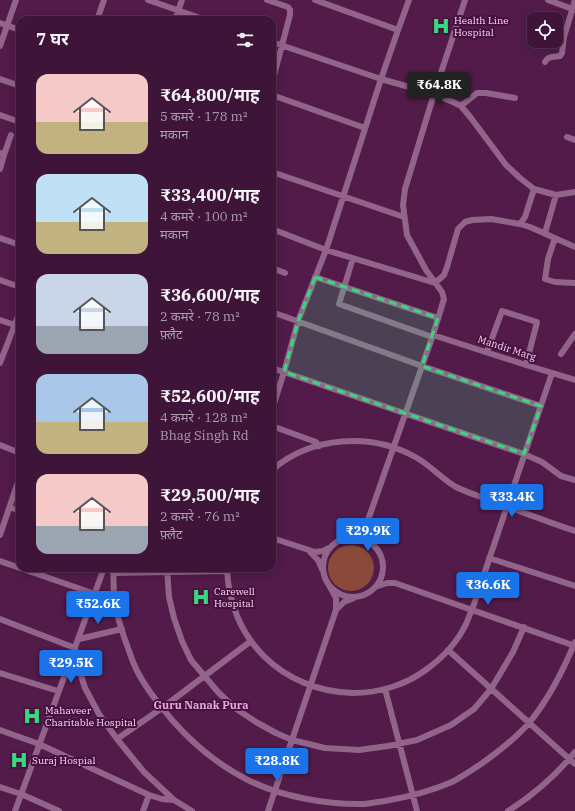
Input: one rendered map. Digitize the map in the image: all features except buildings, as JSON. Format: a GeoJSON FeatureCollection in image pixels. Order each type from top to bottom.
{"type":"FeatureCollection","features":[{"type":"Feature","properties":{"kind":"street"},"geometry":{"type":"LineString","coordinates":[[0,46],[16,0]]}},
{"type":"Feature","properties":{"kind":"street"},"geometry":{"type":"LineString","coordinates":[[99,16],[104,0]]}},
{"type":"Feature","properties":{"kind":"street"},"geometry":{"type":"LineString","coordinates":[[148,0],[194,16]]}},
{"type":"Feature","properties":{"kind":"street"},"geometry":{"type":"LineString","coordinates":[[176,16],[182,0]]}},
{"type":"Feature","properties":{"kind":"street"},"geometry":{"type":"LineString","coordinates":[[267,0],[288,7],[290,10],[290,15],[276,66]]}},
{"type":"Feature","properties":{"kind":"street"},"geometry":{"type":"LineString","coordinates":[[314,0],[398,30]]}},
{"type":"Feature","properties":{"kind":"street"},"geometry":{"type":"LineString","coordinates":[[276,397],[298,321],[326,250],[342,196],[409,0]]}},
{"type":"Feature","properties":{"kind":"street"},"geometry":{"type":"LineString","coordinates":[[323,571],[324,558],[330,548],[340,539],[359,534],[368,520],[433,336],[444,299],[442,292],[426,270],[407,235],[403,205],[405,189],[465,0]]}},
{"type":"Feature","properties":{"kind":"street"},"geometry":{"type":"LineString","coordinates":[[548,0],[564,2],[574,9]]}},
{"type":"Feature","properties":{"kind":"street"},"geometry":{"type":"LineString","coordinates":[[545,62],[550,57],[560,56],[562,54],[564,37],[574,9],[575,0]]}},
{"type":"Feature","properties":{"kind":"street"},"geometry":{"type":"LineString","coordinates":[[0,22],[16,28]]}},
{"type":"Feature","properties":{"kind":"street"},"geometry":{"type":"LineString","coordinates":[[276,43],[381,79],[434,94],[461,106],[506,165],[534,190],[556,195],[575,192]]}},
{"type":"Feature","properties":{"kind":"street"},"geometry":{"type":"LineString","coordinates":[[0,79],[16,85]]}},
{"type":"Feature","properties":{"kind":"street"},"geometry":{"type":"LineString","coordinates":[[461,106],[477,93],[515,98]]}},
{"type":"Feature","properties":{"kind":"street"},"geometry":{"type":"LineString","coordinates":[[276,96],[365,128]]}},
{"type":"Feature","properties":{"kind":"street"},"geometry":{"type":"LineString","coordinates":[[0,115],[16,121]]}},
{"type":"Feature","properties":{"kind":"street"},"geometry":{"type":"LineString","coordinates":[[0,169],[2,154],[11,135]]}},
{"type":"Feature","properties":{"kind":"street"},"geometry":{"type":"LineString","coordinates":[[567,137],[575,140]]}},
{"type":"Feature","properties":{"kind":"street"},"geometry":{"type":"LineString","coordinates":[[276,173],[404,217]]}},
{"type":"Feature","properties":{"kind":"street"},"geometry":{"type":"LineString","coordinates":[[520,224],[525,217],[534,190]]}},
{"type":"Feature","properties":{"kind":"street"},"geometry":{"type":"LineString","coordinates":[[544,233],[556,195]]}},
{"type":"Feature","properties":{"kind":"street"},"geometry":{"type":"LineString","coordinates":[[435,283],[444,275],[458,229],[465,222],[472,220],[491,220],[520,224],[575,247]]}},
{"type":"Feature","properties":{"kind":"street"},"geometry":{"type":"LineString","coordinates":[[276,231],[326,250],[435,283]]}},
{"type":"Feature","properties":{"kind":"street"},"geometry":{"type":"LineString","coordinates":[[0,238],[16,244]]}},
{"type":"Feature","properties":{"kind":"street"},"geometry":{"type":"LineString","coordinates":[[555,238],[548,259],[545,279],[555,282],[575,283]]}},
{"type":"Feature","properties":{"kind":"street"},"geometry":{"type":"LineString","coordinates":[[344,287],[353,258]]}},
{"type":"Feature","properties":{"kind":"street"},"geometry":{"type":"LineString","coordinates":[[276,270],[285,273]]}},
{"type":"Feature","properties":{"kind":"street"},"geometry":{"type":"LineString","coordinates":[[315,277],[438,318]]}},
{"type":"Feature","properties":{"kind":"street"},"geometry":{"type":"LineString","coordinates":[[0,280],[16,286]]}},
{"type":"Feature","properties":{"kind":"street","name":"Mandir Marg"},"geometry":{"type":"LineString","coordinates":[[344,287],[339,304],[433,336],[575,380]]}},
{"type":"Feature","properties":{"kind":"street"},"geometry":{"type":"LineString","coordinates":[[487,352],[502,311],[536,322],[526,365]]}},
{"type":"Feature","properties":{"kind":"street"},"geometry":{"type":"LineString","coordinates":[[276,313],[422,366],[541,406]]}},
{"type":"Feature","properties":{"kind":"street"},"geometry":{"type":"LineString","coordinates":[[0,320],[15,325],[0,363]]}},
{"type":"Feature","properties":{"kind":"street"},"geometry":{"type":"LineString","coordinates":[[560,354],[575,334]]}},
{"type":"Feature","properties":{"kind":"street"},"geometry":{"type":"LineString","coordinates":[[276,369],[524,454],[542,462],[561,476],[575,480]]}},
{"type":"Feature","properties":{"kind":"street"},"geometry":{"type":"LineString","coordinates":[[227,572],[230,598],[242,628],[264,656],[275,666],[290,676],[311,686],[323,689],[360,693],[385,689],[407,681],[421,673],[436,663],[457,639],[472,610],[552,373]]}},
{"type":"Feature","properties":{"kind":"street"},"geometry":{"type":"LineString","coordinates":[[276,427],[316,442],[319,446]]}},
{"type":"Feature","properties":{"kind":"street"},"geometry":{"type":"LineString","coordinates":[[276,467],[300,452],[330,443],[345,441],[378,443],[403,451],[416,458],[430,466],[456,487],[575,531]]}},
{"type":"Feature","properties":{"kind":"street"},"geometry":{"type":"LineString","coordinates":[[0,445],[16,451]]}},
{"type":"Feature","properties":{"kind":"street"},"geometry":{"type":"LineString","coordinates":[[0,535],[16,488]]}},
{"type":"Feature","properties":{"kind":"street"},"geometry":{"type":"LineString","coordinates":[[10,507],[16,509]]}},
{"type":"Feature","properties":{"kind":"street"},"geometry":{"type":"LineString","coordinates":[[368,520],[367,531],[371,543]]}},
{"type":"Feature","properties":{"kind":"street"},"geometry":{"type":"LineString","coordinates":[[352,537],[364,539],[371,543],[380,553],[383,560],[383,569],[376,587]]}},
{"type":"Feature","properties":{"kind":"street"},"geometry":{"type":"LineString","coordinates":[[276,539],[315,552],[330,548]]}},
{"type":"Feature","properties":{"kind":"street"},"geometry":{"type":"LineString","coordinates":[[268,811],[336,610],[336,598],[325,579],[318,560],[308,550]]}},
{"type":"Feature","properties":{"kind":"street"},"geometry":{"type":"LineString","coordinates":[[489,558],[575,586]]}},
{"type":"Feature","properties":{"kind":"street"},"geometry":{"type":"LineString","coordinates":[[0,561],[16,567]]}},
{"type":"Feature","properties":{"kind":"street"},"geometry":{"type":"LineString","coordinates":[[383,569],[388,577],[395,583]]}},
{"type":"Feature","properties":{"kind":"street"},"geometry":{"type":"LineString","coordinates":[[32,572],[95,594]]}},
{"type":"Feature","properties":{"kind":"street"},"geometry":{"type":"LineString","coordinates":[[15,811],[103,572]]}},
{"type":"Feature","properties":{"kind":"street"},"geometry":{"type":"LineString","coordinates":[[113,572],[115,604],[134,664],[147,688],[162,708],[202,751],[223,766],[249,781],[275,791],[308,800],[366,804],[394,799],[432,790],[454,781],[473,770],[514,738],[529,723],[547,698],[575,645],[395,583],[387,583],[376,587],[366,594],[344,602],[336,610]]}},
{"type":"Feature","properties":{"kind":"street"},"geometry":{"type":"LineString","coordinates":[[168,572],[169,597],[182,641],[191,660],[218,692],[236,708],[256,722],[276,733],[292,740],[325,748],[359,750],[399,744],[417,740],[451,725],[474,708],[491,689],[513,652],[524,628]]}},
{"type":"Feature","properties":{"kind":"street"},"geometry":{"type":"LineString","coordinates":[[329,585],[342,595],[355,597]]}},
{"type":"Feature","properties":{"kind":"street"},"geometry":{"type":"LineString","coordinates":[[0,619],[76,648]]}},
{"type":"Feature","properties":{"kind":"street"},"geometry":{"type":"LineString","coordinates":[[78,639],[122,628]]}},
{"type":"Feature","properties":{"kind":"street"},"geometry":{"type":"LineString","coordinates":[[117,739],[162,708],[251,641]]}},
{"type":"Feature","properties":{"kind":"street"},"geometry":{"type":"LineString","coordinates":[[76,648],[78,666],[85,688],[98,714],[144,772],[174,800],[192,811]]}},
{"type":"Feature","properties":{"kind":"street"},"geometry":{"type":"LineString","coordinates":[[448,650],[575,764]]}},
{"type":"Feature","properties":{"kind":"street"},"geometry":{"type":"LineString","coordinates":[[0,673],[58,692]]}},
{"type":"Feature","properties":{"kind":"street"},"geometry":{"type":"LineString","coordinates":[[385,689],[417,811]]}},
{"type":"Feature","properties":{"kind":"street"},"geometry":{"type":"LineString","coordinates":[[0,730],[39,744],[149,795],[162,799],[174,800]]}},
{"type":"Feature","properties":{"kind":"street"},"geometry":{"type":"LineString","coordinates":[[508,811],[534,792],[575,752]]}},
{"type":"Feature","properties":{"kind":"street"},"geometry":{"type":"LineString","coordinates":[[0,787],[21,794],[59,811]]}},
{"type":"Feature","properties":{"kind":"street"},"geometry":{"type":"LineString","coordinates":[[143,811],[149,795]]}},
{"type":"Feature","properties":{"kind":"highlighted area"},"geometry":{"type":"Polygon","coordinates":[[[315,277],[438,318],[422,366],[541,406],[524,454],[284,372],[298,321],[315,277]]]}},
{"type":"Feature","properties":{"kind":"shaded area"},"geometry":{"type":"Polygon","coordinates":[[[346,545],[356,545],[364,549],[370,555],[374,563],[374,573],[370,581],[364,587],[356,591],[346,591],[338,587],[332,581],[328,573],[328,563],[332,555],[338,549],[346,545]]]}},
{"type":"Feature","properties":{"kind":"place","name":"Health Line Hospital"},"geometry":{"type":"Point","coordinates":[441,26]}},
{"type":"Feature","properties":{"kind":"place","name":"Carewell Hospital"},"geometry":{"type":"Point","coordinates":[201,597]}},
{"type":"Feature","properties":{"kind":"place","name":"Mahaveer Charitable Hospital"},"geometry":{"type":"Point","coordinates":[32,716]}},
{"type":"Feature","properties":{"kind":"place","name":"Suraj Hospial"},"geometry":{"type":"Point","coordinates":[19,760]}},
{"type":"Feature","properties":{"kind":"district","name":"Guru Nanak Pura"},"geometry":{"type":"Point","coordinates":[201,705]}}]}
